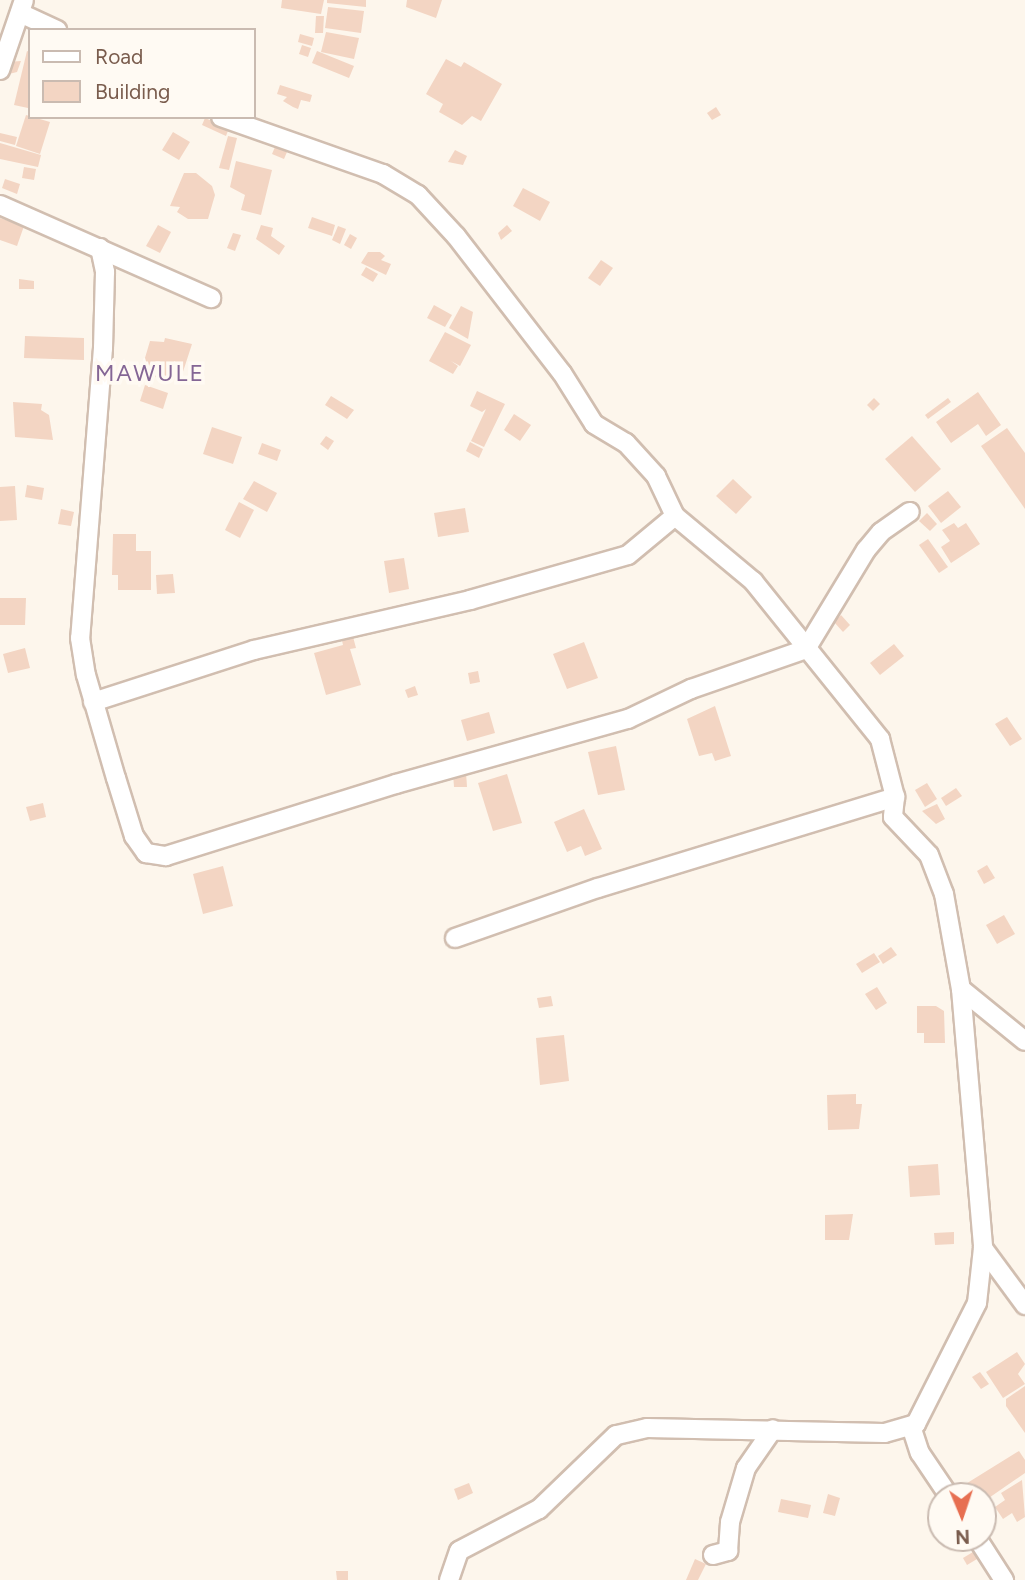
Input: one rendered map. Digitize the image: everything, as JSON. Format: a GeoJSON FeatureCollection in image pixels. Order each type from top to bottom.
{"type":"FeatureCollection","features":[{"type":"Feature","properties":{"kind":"street"},"geometry":{"type":"LineString","coordinates":[[0,70],[22,7],[54,28]]}},
{"type":"Feature","properties":{"kind":"street"},"geometry":{"type":"LineString","coordinates":[[227,119],[383,174],[418,195],[456,236],[562,373],[594,424],[626,443],[656,476],[676,516],[753,581],[880,739],[895,797],[893,817],[929,855],[944,894],[961,989],[983,1248],[977,1303],[916,1424],[884,1433],[647,1428],[616,1435],[599,1446],[538,1509],[458,1551],[449,1580]]}},
{"type":"Feature","properties":{"kind":"street"},"geometry":{"type":"LineString","coordinates":[[0,205],[211,298]]}},
{"type":"Feature","properties":{"kind":"street"},"geometry":{"type":"LineString","coordinates":[[100,248],[106,283],[103,348],[80,638],[93,702],[134,836],[146,853],[166,856],[396,784],[628,719],[691,689],[806,649],[866,550],[881,532],[910,512]]}},
{"type":"Feature","properties":{"kind":"street"},"geometry":{"type":"LineString","coordinates":[[93,702],[254,650],[470,600],[628,555],[676,516]]}},
{"type":"Feature","properties":{"kind":"street"},"geometry":{"type":"LineString","coordinates":[[455,938],[677,863],[895,797]]}},
{"type":"Feature","properties":{"kind":"street"},"geometry":{"type":"LineString","coordinates":[[961,989],[1025,1041]]}},
{"type":"Feature","properties":{"kind":"street"},"geometry":{"type":"LineString","coordinates":[[983,1248],[1025,1305]]}},
{"type":"Feature","properties":{"kind":"street"},"geometry":{"type":"LineString","coordinates":[[911,1426],[920,1453],[940,1482]]}},
{"type":"Feature","properties":{"kind":"street"},"geometry":{"type":"LineString","coordinates":[[713,1555],[728,1551],[730,1522],[746,1468],[773,1429]]}},
{"type":"Feature","properties":{"kind":"street"},"geometry":{"type":"LineString","coordinates":[[986,1552],[1004,1580]]}},
{"type":"Feature","properties":{"kind":"building"},"geometry":{"type":"Polygon","coordinates":[[[282,0],[324,0],[321,14],[281,8],[282,0]]]}},
{"type":"Feature","properties":{"kind":"building"},"geometry":{"type":"Polygon","coordinates":[[[327,0],[366,0],[366,7],[327,3],[327,0]]]}},
{"type":"Feature","properties":{"kind":"building"},"geometry":{"type":"Polygon","coordinates":[[[407,0],[442,0],[436,18],[406,7],[407,0]]]}},
{"type":"Feature","properties":{"kind":"building"},"geometry":{"type":"Polygon","coordinates":[[[328,7],[364,11],[361,33],[325,28],[328,7]]]}},
{"type":"Feature","properties":{"kind":"building"},"geometry":{"type":"Polygon","coordinates":[[[316,16],[324,16],[323,33],[315,33],[316,16]]]}},
{"type":"Feature","properties":{"kind":"building"},"geometry":{"type":"Polygon","coordinates":[[[326,32],[359,38],[354,59],[321,52],[326,32]]]}},
{"type":"Feature","properties":{"kind":"building"},"geometry":{"type":"Polygon","coordinates":[[[300,34],[314,38],[312,46],[298,42],[300,34]]]}},
{"type":"Feature","properties":{"kind":"building"},"geometry":{"type":"Polygon","coordinates":[[[302,45],[311,48],[308,57],[299,54],[302,45]]]}},
{"type":"Feature","properties":{"kind":"building"},"geometry":{"type":"Polygon","coordinates":[[[27,51],[28,108],[14,105],[27,51]]]}},
{"type":"Feature","properties":{"kind":"building"},"geometry":{"type":"Polygon","coordinates":[[[317,51],[354,66],[349,78],[312,63],[317,51]]]}},
{"type":"Feature","properties":{"kind":"building"},"geometry":{"type":"Polygon","coordinates":[[[446,59],[461,67],[464,62],[502,84],[481,121],[472,116],[462,125],[439,112],[443,104],[426,94],[446,59]]]}},
{"type":"Feature","properties":{"kind":"building"},"geometry":{"type":"Polygon","coordinates":[[[21,61],[17,72],[9,74],[7,62],[21,61]]]}},
{"type":"Feature","properties":{"kind":"building"},"geometry":{"type":"Polygon","coordinates":[[[280,85],[312,95],[310,102],[301,100],[298,109],[293,107],[283,101],[287,97],[277,94],[280,85]]]}},
{"type":"Feature","properties":{"kind":"building"},"geometry":{"type":"Polygon","coordinates":[[[716,107],[721,115],[712,120],[707,113],[716,107]]]}},
{"type":"Feature","properties":{"kind":"building"},"geometry":{"type":"Polygon","coordinates":[[[26,115],[28,119],[50,122],[40,154],[16,146],[26,115]]]}},
{"type":"Feature","properties":{"kind":"building"},"geometry":{"type":"Polygon","coordinates":[[[205,119],[207,119],[229,128],[226,136],[202,125],[205,119]]]}},
{"type":"Feature","properties":{"kind":"building"},"geometry":{"type":"Polygon","coordinates":[[[173,132],[190,142],[179,160],[162,150],[173,132]]]}},
{"type":"Feature","properties":{"kind":"building"},"geometry":{"type":"Polygon","coordinates":[[[0,133],[17,137],[15,145],[0,141],[0,133]]]}},
{"type":"Feature","properties":{"kind":"building"},"geometry":{"type":"Polygon","coordinates":[[[228,136],[237,138],[229,170],[219,168],[228,136]]]}},
{"type":"Feature","properties":{"kind":"building"},"geometry":{"type":"Polygon","coordinates":[[[0,143],[41,155],[38,167],[0,159],[0,143]]]}},
{"type":"Feature","properties":{"kind":"building"},"geometry":{"type":"Polygon","coordinates":[[[275,147],[287,152],[284,159],[272,154],[275,147]]]}},
{"type":"Feature","properties":{"kind":"building"},"geometry":{"type":"Polygon","coordinates":[[[455,150],[467,156],[463,165],[448,162],[455,150]]]}},
{"type":"Feature","properties":{"kind":"building"},"geometry":{"type":"Polygon","coordinates":[[[236,161],[272,170],[261,215],[241,210],[245,195],[230,187],[236,161]]]}},
{"type":"Feature","properties":{"kind":"building"},"geometry":{"type":"Polygon","coordinates":[[[24,167],[36,169],[34,180],[22,178],[24,167]]]}},
{"type":"Feature","properties":{"kind":"building"},"geometry":{"type":"Polygon","coordinates":[[[184,173],[196,173],[212,186],[215,195],[208,219],[188,219],[177,212],[180,207],[170,206],[184,173]]]}},
{"type":"Feature","properties":{"kind":"building"},"geometry":{"type":"Polygon","coordinates":[[[5,179],[20,184],[17,194],[2,188],[5,179]]]}},
{"type":"Feature","properties":{"kind":"building"},"geometry":{"type":"Polygon","coordinates":[[[523,188],[550,202],[540,221],[513,206],[523,188]]]}},
{"type":"Feature","properties":{"kind":"building"},"geometry":{"type":"Polygon","coordinates":[[[312,217],[335,225],[332,236],[308,228],[312,217]]]}},
{"type":"Feature","properties":{"kind":"building"},"geometry":{"type":"Polygon","coordinates":[[[0,218],[24,226],[17,246],[0,240],[0,218]]]}},
{"type":"Feature","properties":{"kind":"building"},"geometry":{"type":"Polygon","coordinates":[[[158,225],[171,232],[160,253],[146,246],[158,225]]]}},
{"type":"Feature","properties":{"kind":"building"},"geometry":{"type":"Polygon","coordinates":[[[261,225],[273,228],[271,236],[285,246],[279,255],[256,239],[261,225]]]}},
{"type":"Feature","properties":{"kind":"building"},"geometry":{"type":"Polygon","coordinates":[[[507,225],[512,231],[501,240],[498,233],[507,225]]]}},
{"type":"Feature","properties":{"kind":"building"},"geometry":{"type":"Polygon","coordinates":[[[338,226],[346,229],[340,244],[332,240],[338,226]]]}},
{"type":"Feature","properties":{"kind":"building"},"geometry":{"type":"Polygon","coordinates":[[[233,233],[241,235],[235,251],[227,248],[233,233]]]}},
{"type":"Feature","properties":{"kind":"building"},"geometry":{"type":"Polygon","coordinates":[[[350,234],[357,238],[351,249],[344,245],[350,234]]]}},
{"type":"Feature","properties":{"kind":"building"},"geometry":{"type":"Polygon","coordinates":[[[368,252],[380,252],[385,256],[381,260],[391,264],[386,275],[361,263],[368,252]]]}},
{"type":"Feature","properties":{"kind":"building"},"geometry":{"type":"Polygon","coordinates":[[[601,260],[613,268],[600,286],[588,278],[601,260]]]}},
{"type":"Feature","properties":{"kind":"building"},"geometry":{"type":"Polygon","coordinates":[[[366,267],[378,274],[373,282],[361,275],[366,267]]]}},
{"type":"Feature","properties":{"kind":"building"},"geometry":{"type":"Polygon","coordinates":[[[19,279],[34,281],[34,289],[19,289],[19,279]]]}},
{"type":"Feature","properties":{"kind":"building"},"geometry":{"type":"Polygon","coordinates":[[[434,305],[452,315],[445,327],[427,318],[434,305]]]}},
{"type":"Feature","properties":{"kind":"building"},"geometry":{"type":"Polygon","coordinates":[[[461,306],[473,312],[468,339],[449,328],[461,306]]]}},
{"type":"Feature","properties":{"kind":"building"},"geometry":{"type":"Polygon","coordinates":[[[445,332],[471,345],[460,366],[451,361],[458,366],[453,374],[429,361],[445,332]]]}},
{"type":"Feature","properties":{"kind":"building"},"geometry":{"type":"Polygon","coordinates":[[[25,336],[84,338],[84,360],[24,358],[25,336]]]}},
{"type":"Feature","properties":{"kind":"building"},"geometry":{"type":"Polygon","coordinates":[[[165,338],[192,344],[180,381],[155,377],[156,373],[142,368],[150,341],[164,342],[165,338]]]}},
{"type":"Feature","properties":{"kind":"building"},"geometry":{"type":"Polygon","coordinates":[[[145,385],[168,393],[163,409],[140,401],[145,385]]]}},
{"type":"Feature","properties":{"kind":"building"},"geometry":{"type":"Polygon","coordinates":[[[477,391],[505,404],[484,447],[471,441],[486,409],[482,412],[470,406],[477,391]]]}},
{"type":"Feature","properties":{"kind":"building"},"geometry":{"type":"Polygon","coordinates":[[[978,392],[1001,425],[986,436],[978,424],[951,443],[936,422],[978,392]]]}},
{"type":"Feature","properties":{"kind":"building"},"geometry":{"type":"Polygon","coordinates":[[[331,396],[354,410],[347,419],[325,405],[331,396]]]}},
{"type":"Feature","properties":{"kind":"building"},"geometry":{"type":"Polygon","coordinates":[[[874,398],[880,404],[873,411],[867,405],[874,398]]]}},
{"type":"Feature","properties":{"kind":"building"},"geometry":{"type":"Polygon","coordinates":[[[948,398],[951,402],[928,419],[925,415],[948,398]]]}},
{"type":"Feature","properties":{"kind":"building"},"geometry":{"type":"Polygon","coordinates":[[[13,402],[42,404],[41,410],[49,415],[53,440],[15,437],[13,402]]]}},
{"type":"Feature","properties":{"kind":"building"},"geometry":{"type":"Polygon","coordinates":[[[514,414],[531,425],[520,441],[504,430],[514,414]]]}},
{"type":"Feature","properties":{"kind":"building"},"geometry":{"type":"Polygon","coordinates":[[[212,427],[242,437],[233,464],[203,454],[212,427]]]}},
{"type":"Feature","properties":{"kind":"building"},"geometry":{"type":"Polygon","coordinates":[[[1007,428],[1025,453],[1025,509],[981,446],[1007,428]]]}},
{"type":"Feature","properties":{"kind":"building"},"geometry":{"type":"Polygon","coordinates":[[[326,436],[334,441],[328,450],[320,444],[326,436]]]}},
{"type":"Feature","properties":{"kind":"building"},"geometry":{"type":"Polygon","coordinates":[[[912,436],[941,469],[915,492],[885,459],[912,436]]]}},
{"type":"Feature","properties":{"kind":"building"},"geometry":{"type":"Polygon","coordinates":[[[470,442],[483,449],[479,458],[466,451],[470,442]]]}},
{"type":"Feature","properties":{"kind":"building"},"geometry":{"type":"Polygon","coordinates":[[[262,443],[281,450],[277,461],[258,454],[262,443]]]}},
{"type":"Feature","properties":{"kind":"building"},"geometry":{"type":"Polygon","coordinates":[[[733,479],[752,497],[736,514],[716,496],[733,479]]]}},
{"type":"Feature","properties":{"kind":"building"},"geometry":{"type":"Polygon","coordinates":[[[254,481],[277,493],[267,512],[243,499],[254,481]]]}},
{"type":"Feature","properties":{"kind":"building"},"geometry":{"type":"Polygon","coordinates":[[[27,485],[44,488],[42,500],[25,497],[27,485]]]}},
{"type":"Feature","properties":{"kind":"building"},"geometry":{"type":"Polygon","coordinates":[[[15,486],[17,520],[0,521],[0,487],[15,486]]]}},
{"type":"Feature","properties":{"kind":"building"},"geometry":{"type":"Polygon","coordinates":[[[948,491],[961,507],[941,523],[928,506],[948,491]]]}},
{"type":"Feature","properties":{"kind":"building"},"geometry":{"type":"Polygon","coordinates":[[[239,502],[254,510],[240,538],[225,530],[239,502]]]}},
{"type":"Feature","properties":{"kind":"building"},"geometry":{"type":"Polygon","coordinates":[[[465,508],[469,532],[438,537],[434,513],[465,508]]]}},
{"type":"Feature","properties":{"kind":"building"},"geometry":{"type":"Polygon","coordinates":[[[61,509],[74,512],[71,526],[58,524],[61,509]]]}},
{"type":"Feature","properties":{"kind":"building"},"geometry":{"type":"Polygon","coordinates":[[[927,513],[937,524],[930,531],[919,521],[927,513]]]}},
{"type":"Feature","properties":{"kind":"building"},"geometry":{"type":"Polygon","coordinates":[[[954,523],[958,528],[966,523],[980,544],[951,563],[941,547],[950,541],[942,530],[954,523]]]}},
{"type":"Feature","properties":{"kind":"building"},"geometry":{"type":"Polygon","coordinates":[[[113,534],[136,534],[136,551],[151,551],[151,590],[118,590],[118,575],[112,575],[113,534]]]}},
{"type":"Feature","properties":{"kind":"building"},"geometry":{"type":"Polygon","coordinates":[[[928,539],[948,567],[939,573],[919,545],[928,539]]]}},
{"type":"Feature","properties":{"kind":"building"},"geometry":{"type":"Polygon","coordinates":[[[404,558],[409,589],[389,593],[384,561],[404,558]]]}},
{"type":"Feature","properties":{"kind":"building"},"geometry":{"type":"Polygon","coordinates":[[[173,574],[175,593],[157,594],[156,575],[173,574]]]}},
{"type":"Feature","properties":{"kind":"building"},"geometry":{"type":"Polygon","coordinates":[[[0,598],[26,598],[25,625],[0,625],[0,598]]]}},
{"type":"Feature","properties":{"kind":"building"},"geometry":{"type":"Polygon","coordinates":[[[841,615],[850,625],[843,632],[834,622],[841,615]]]}},
{"type":"Feature","properties":{"kind":"building"},"geometry":{"type":"Polygon","coordinates":[[[352,633],[356,648],[350,649],[361,685],[326,695],[314,653],[343,645],[341,636],[352,633]]]}},
{"type":"Feature","properties":{"kind":"building"},"geometry":{"type":"Polygon","coordinates":[[[584,642],[598,678],[567,689],[553,654],[584,642]]]}},
{"type":"Feature","properties":{"kind":"building"},"geometry":{"type":"Polygon","coordinates":[[[894,644],[904,656],[880,675],[870,663],[894,644]]]}},
{"type":"Feature","properties":{"kind":"building"},"geometry":{"type":"Polygon","coordinates":[[[25,648],[30,668],[8,673],[3,654],[25,648]]]}},
{"type":"Feature","properties":{"kind":"building"},"geometry":{"type":"Polygon","coordinates":[[[478,671],[480,682],[470,684],[468,673],[478,671]]]}},
{"type":"Feature","properties":{"kind":"building"},"geometry":{"type":"Polygon","coordinates":[[[415,686],[418,695],[408,698],[405,690],[415,686]]]}},
{"type":"Feature","properties":{"kind":"building"},"geometry":{"type":"Polygon","coordinates":[[[715,706],[731,756],[715,761],[712,753],[699,756],[687,719],[715,706]]]}},
{"type":"Feature","properties":{"kind":"building"},"geometry":{"type":"Polygon","coordinates":[[[489,712],[495,733],[467,741],[461,720],[489,712]]]}},
{"type":"Feature","properties":{"kind":"building"},"geometry":{"type":"Polygon","coordinates":[[[1007,717],[1022,739],[1010,746],[995,724],[1007,717]]]}},
{"type":"Feature","properties":{"kind":"building"},"geometry":{"type":"Polygon","coordinates":[[[616,746],[625,790],[598,795],[588,752],[616,746]]]}},
{"type":"Feature","properties":{"kind":"building"},"geometry":{"type":"Polygon","coordinates":[[[466,772],[467,787],[454,787],[453,773],[466,772]]]}},
{"type":"Feature","properties":{"kind":"building"},"geometry":{"type":"Polygon","coordinates":[[[507,774],[522,823],[493,831],[478,783],[507,774]]]}},
{"type":"Feature","properties":{"kind":"building"},"geometry":{"type":"Polygon","coordinates":[[[927,783],[937,799],[925,807],[915,790],[927,783]]]}},
{"type":"Feature","properties":{"kind":"building"},"geometry":{"type":"Polygon","coordinates":[[[956,788],[962,796],[946,806],[941,798],[956,788]]]}},
{"type":"Feature","properties":{"kind":"building"},"geometry":{"type":"Polygon","coordinates":[[[43,803],[46,817],[30,821],[26,807],[43,803]]]}},
{"type":"Feature","properties":{"kind":"building"},"geometry":{"type":"Polygon","coordinates":[[[937,804],[945,819],[936,824],[922,811],[937,804]]]}},
{"type":"Feature","properties":{"kind":"building"},"geometry":{"type":"Polygon","coordinates":[[[584,809],[602,849],[585,856],[581,846],[567,852],[554,822],[584,809]]]}},
{"type":"Feature","properties":{"kind":"building"},"geometry":{"type":"Polygon","coordinates":[[[987,865],[995,878],[984,884],[977,871],[987,865]]]}},
{"type":"Feature","properties":{"kind":"building"},"geometry":{"type":"Polygon","coordinates":[[[223,866],[233,906],[203,914],[193,874],[223,866]]]}},
{"type":"Feature","properties":{"kind":"building"},"geometry":{"type":"Polygon","coordinates":[[[1004,915],[1015,934],[997,944],[986,925],[1004,915]]]}},
{"type":"Feature","properties":{"kind":"building"},"geometry":{"type":"Polygon","coordinates":[[[891,947],[897,955],[883,964],[878,956],[891,947]]]}},
{"type":"Feature","properties":{"kind":"building"},"geometry":{"type":"Polygon","coordinates":[[[874,953],[880,962],[862,973],[856,964],[874,953]]]}},
{"type":"Feature","properties":{"kind":"building"},"geometry":{"type":"Polygon","coordinates":[[[877,987],[887,1003],[876,1010],[865,994],[877,987]]]}},
{"type":"Feature","properties":{"kind":"building"},"geometry":{"type":"Polygon","coordinates":[[[551,996],[553,1006],[539,1008],[537,998],[551,996]]]}},
{"type":"Feature","properties":{"kind":"building"},"geometry":{"type":"Polygon","coordinates":[[[917,1006],[936,1006],[944,1011],[945,1043],[924,1043],[924,1033],[917,1033],[917,1006]]]}},
{"type":"Feature","properties":{"kind":"building"},"geometry":{"type":"Polygon","coordinates":[[[564,1035],[569,1081],[540,1085],[536,1038],[564,1035]]]}},
{"type":"Feature","properties":{"kind":"building"},"geometry":{"type":"Polygon","coordinates":[[[856,1094],[856,1104],[862,1104],[859,1129],[828,1130],[827,1095],[856,1094]]]}},
{"type":"Feature","properties":{"kind":"building"},"geometry":{"type":"Polygon","coordinates":[[[938,1164],[940,1195],[910,1197],[908,1166],[938,1164]]]}},
{"type":"Feature","properties":{"kind":"building"},"geometry":{"type":"Polygon","coordinates":[[[853,1214],[849,1240],[825,1240],[825,1215],[853,1214]]]}},
{"type":"Feature","properties":{"kind":"building"},"geometry":{"type":"Polygon","coordinates":[[[954,1232],[954,1244],[935,1245],[934,1233],[954,1232]]]}},
{"type":"Feature","properties":{"kind":"building"},"geometry":{"type":"Polygon","coordinates":[[[1017,1352],[1025,1364],[1018,1374],[1025,1384],[1003,1398],[986,1372],[1017,1352]]]}},
{"type":"Feature","properties":{"kind":"building"},"geometry":{"type":"Polygon","coordinates":[[[980,1372],[989,1384],[981,1389],[972,1377],[980,1372]]]}},
{"type":"Feature","properties":{"kind":"building"},"geometry":{"type":"Polygon","coordinates":[[[1025,1386],[1025,1433],[1006,1406],[1006,1399],[1025,1386]]]}},
{"type":"Feature","properties":{"kind":"building"},"geometry":{"type":"Polygon","coordinates":[[[1019,1451],[1025,1460],[1025,1473],[997,1492],[997,1482],[969,1482],[1019,1451]]]}},
{"type":"Feature","properties":{"kind":"building"},"geometry":{"type":"Polygon","coordinates":[[[1022,1480],[1025,1517],[1017,1522],[1012,1513],[1003,1519],[997,1510],[997,1506],[1005,1500],[1001,1493],[1022,1480]]]}},
{"type":"Feature","properties":{"kind":"building"},"geometry":{"type":"Polygon","coordinates":[[[469,1483],[473,1493],[458,1500],[454,1489],[469,1483]]]}},
{"type":"Feature","properties":{"kind":"building"},"geometry":{"type":"Polygon","coordinates":[[[828,1494],[840,1498],[835,1516],[823,1513],[828,1494]]]}},
{"type":"Feature","properties":{"kind":"building"},"geometry":{"type":"Polygon","coordinates":[[[781,1499],[811,1505],[808,1518],[778,1512],[781,1499]]]}},
{"type":"Feature","properties":{"kind":"building"},"geometry":{"type":"Polygon","coordinates":[[[973,1552],[980,1552],[982,1556],[967,1565],[963,1558],[973,1552]]]}},
{"type":"Feature","properties":{"kind":"building"},"geometry":{"type":"Polygon","coordinates":[[[695,1559],[706,1564],[698,1580],[686,1580],[695,1559]]]}},
{"type":"Feature","properties":{"kind":"building"},"geometry":{"type":"Polygon","coordinates":[[[336,1571],[348,1571],[348,1580],[337,1580],[336,1571]]]}},
{"type":"Feature","properties":{"kind":"district","name":"MAWULE"},"geometry":{"type":"Point","coordinates":[150,373]}}]}
